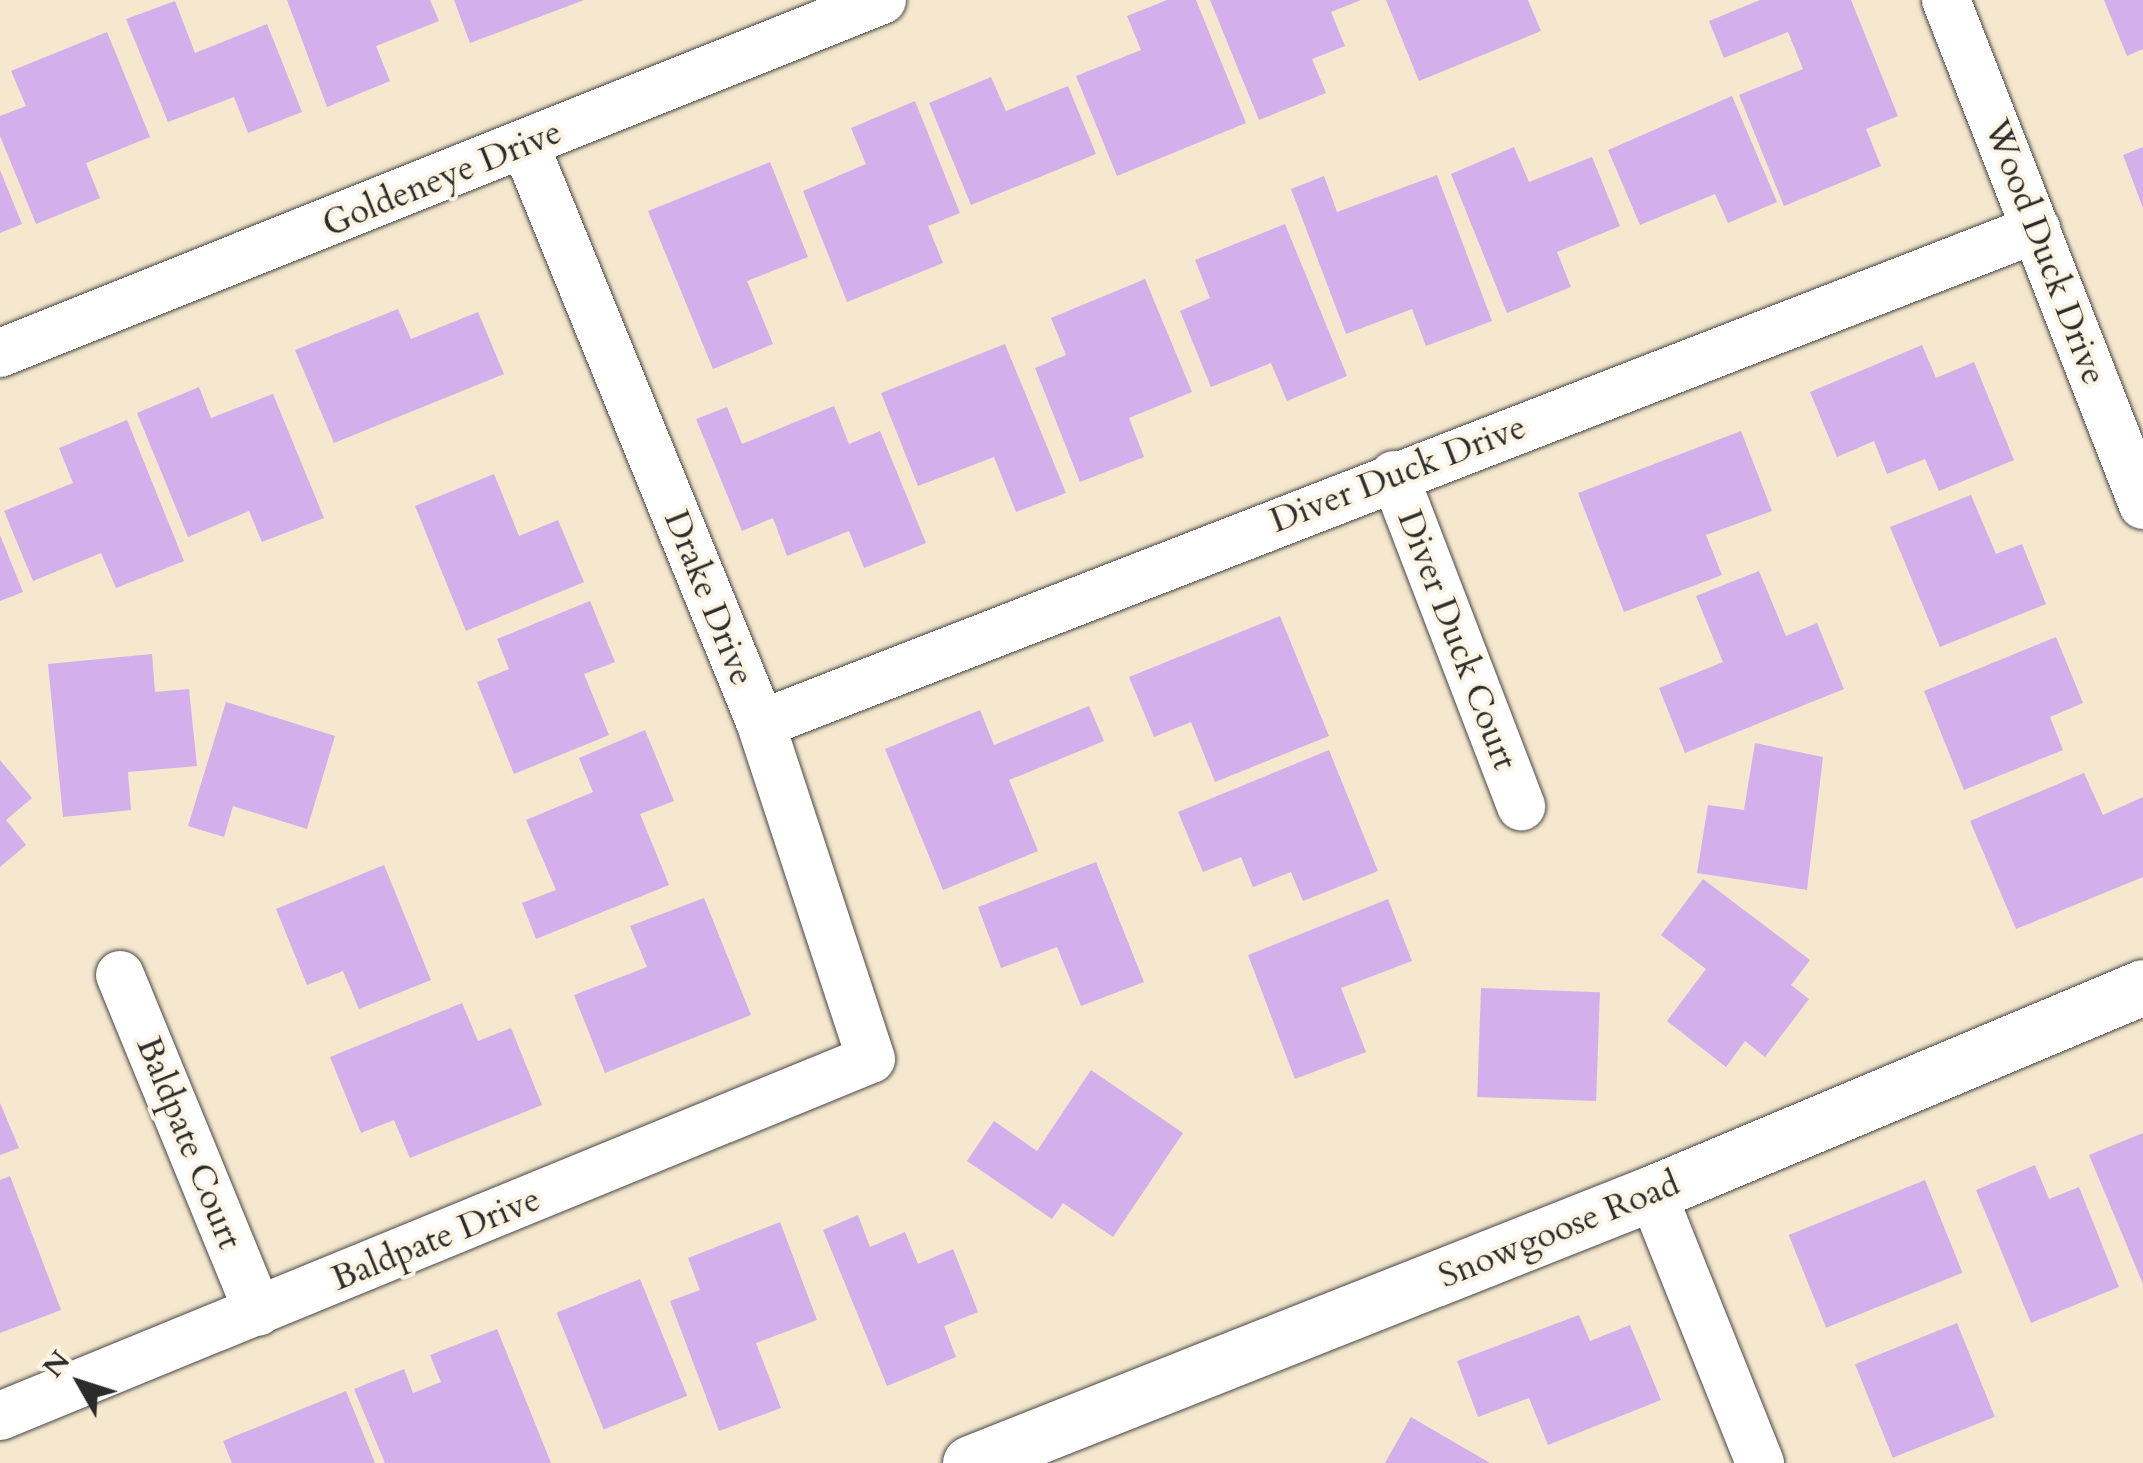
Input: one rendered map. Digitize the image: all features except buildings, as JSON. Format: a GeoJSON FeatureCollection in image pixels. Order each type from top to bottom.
{"type":"FeatureCollection","features":[{"type":"Feature","properties":{"kind":"street","name":"Goldeneye Drive"},"geometry":{"type":"LineString","coordinates":[[0,353],[882,0]]}},
{"type":"Feature","properties":{"kind":"street","name":"Wood Duck Drive"},"geometry":{"type":"LineString","coordinates":[[1946,0],[2143,505]]}},
{"type":"Feature","properties":{"kind":"street","name":"Drake Drive"},"geometry":{"type":"LineString","coordinates":[[526,144],[761,724],[871,1059]]}},
{"type":"Feature","properties":{"kind":"street","name":"Diver Duck Drive"},"geometry":{"type":"LineString","coordinates":[[761,724],[1394,475],[2036,229]]}},
{"type":"Feature","properties":{"kind":"street","name":"Diver Duck Court"},"geometry":{"type":"LineString","coordinates":[[1394,475],[1521,806]]}},
{"type":"Feature","properties":{"kind":"street","name":"Baldpate Court"},"geometry":{"type":"LineString","coordinates":[[120,974],[258,1312]]}},
{"type":"Feature","properties":{"kind":"street","name":"Snowgoose Road"},"geometry":{"type":"LineString","coordinates":[[970,1463],[1652,1194],[2143,987]]}},
{"type":"Feature","properties":{"kind":"street","name":"Baldpate Drive"},"geometry":{"type":"LineString","coordinates":[[0,1416],[871,1059]]}},
{"type":"Feature","properties":{"kind":"street"},"geometry":{"type":"LineString","coordinates":[[1652,1194],[1760,1463]]}}]}
